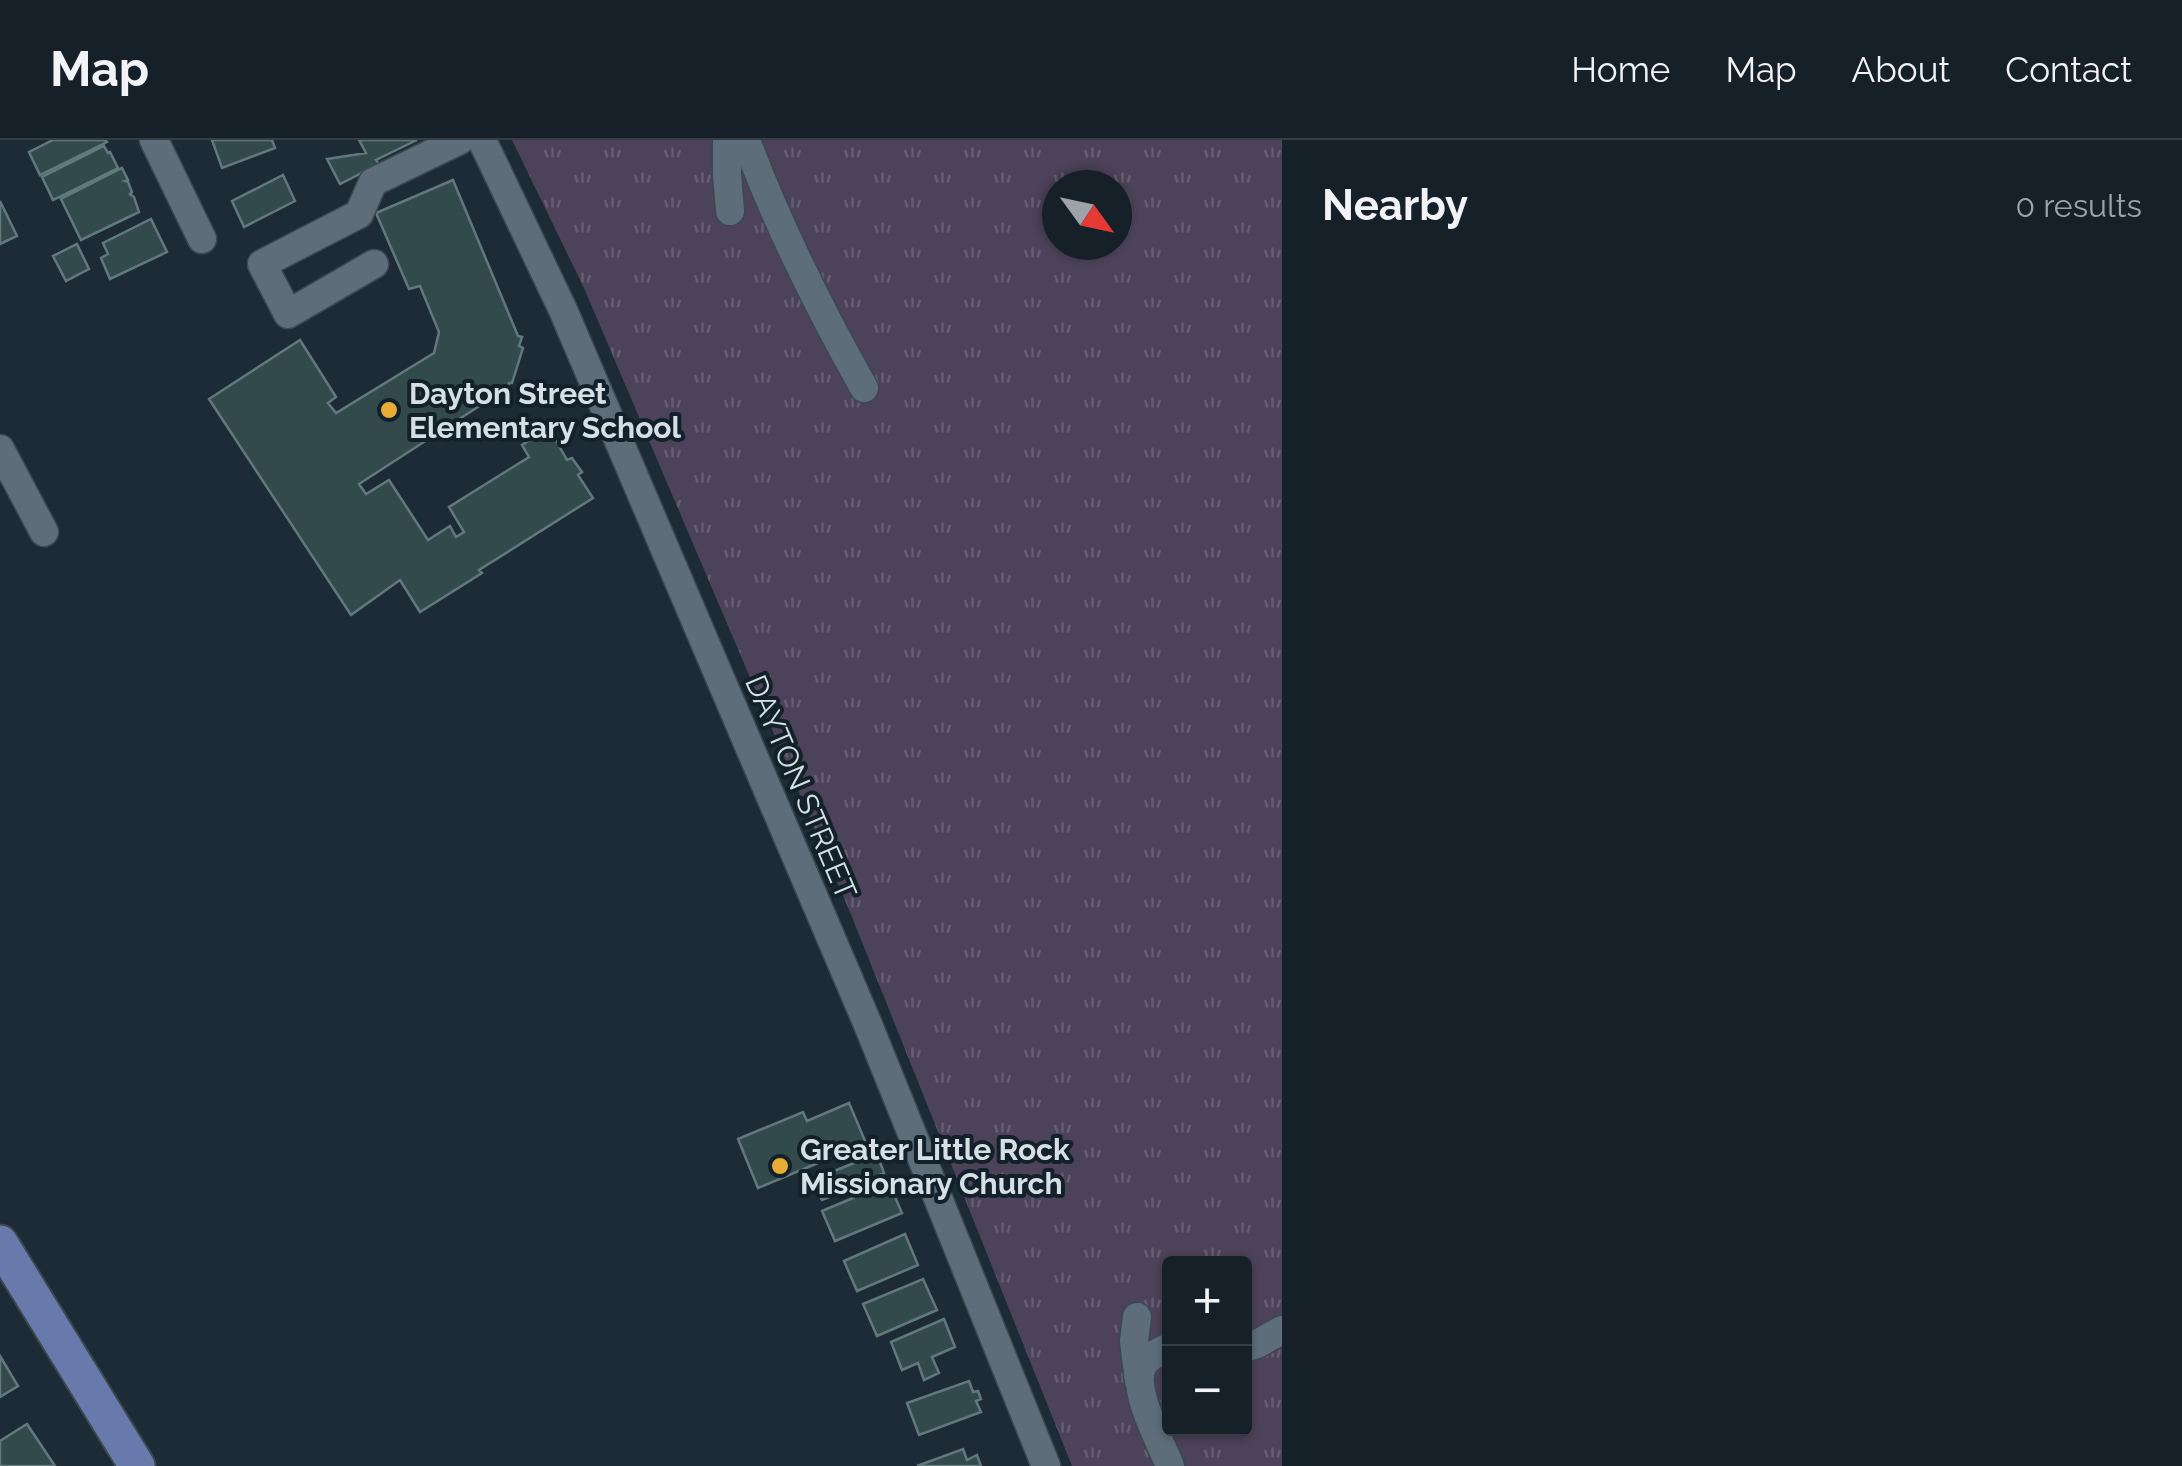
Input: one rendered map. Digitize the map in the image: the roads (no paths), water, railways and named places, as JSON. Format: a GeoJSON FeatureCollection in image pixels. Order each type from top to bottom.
{"type":"FeatureCollection","features":[{"type":"Feature","properties":{"kind":"main road"},"geometry":{"type":"LineString","coordinates":[[0,1243],[130,1464]]}},
{"type":"Feature","properties":{"kind":"street"},"geometry":{"type":"LineString","coordinates":[[154,140],[202,238]]}},
{"type":"Feature","properties":{"kind":"street"},"geometry":{"type":"LineString","coordinates":[[374,264],[288,314],[262,264],[359,214],[373,182],[460,140]]}},
{"type":"Feature","properties":{"kind":"street","name":"DAYTON STREET"},"geometry":{"type":"LineString","coordinates":[[482,140],[563,310],[869,1026],[1046,1466]]}},
{"type":"Feature","properties":{"kind":"street"},"geometry":{"type":"LineString","coordinates":[[727,140],[730,211]]}},
{"type":"Feature","properties":{"kind":"street"},"geometry":{"type":"LineString","coordinates":[[746,140],[776,215],[864,388]]}},
{"type":"Feature","properties":{"kind":"street"},"geometry":{"type":"LineString","coordinates":[[0,448],[44,532]]}},
{"type":"Feature","properties":{"kind":"street"},"geometry":{"type":"LineString","coordinates":[[1136,1317],[1134,1341],[1139,1381],[1170,1466]]}},
{"type":"Feature","properties":{"kind":"street"},"geometry":{"type":"LineString","coordinates":[[1251,1346],[1282,1330]]}},
{"type":"Feature","properties":{"kind":"street"},"geometry":{"type":"LineString","coordinates":[[1139,1381],[1143,1365],[1162,1350]]}},
{"type":"Feature","properties":{"kind":"place","name":"Dayton Street Elementary School"},"geometry":{"type":"Point","coordinates":[389,410]}},
{"type":"Feature","properties":{"kind":"place","name":"Greater Little Rock Missionary Church"},"geometry":{"type":"Point","coordinates":[780,1166]}}]}
